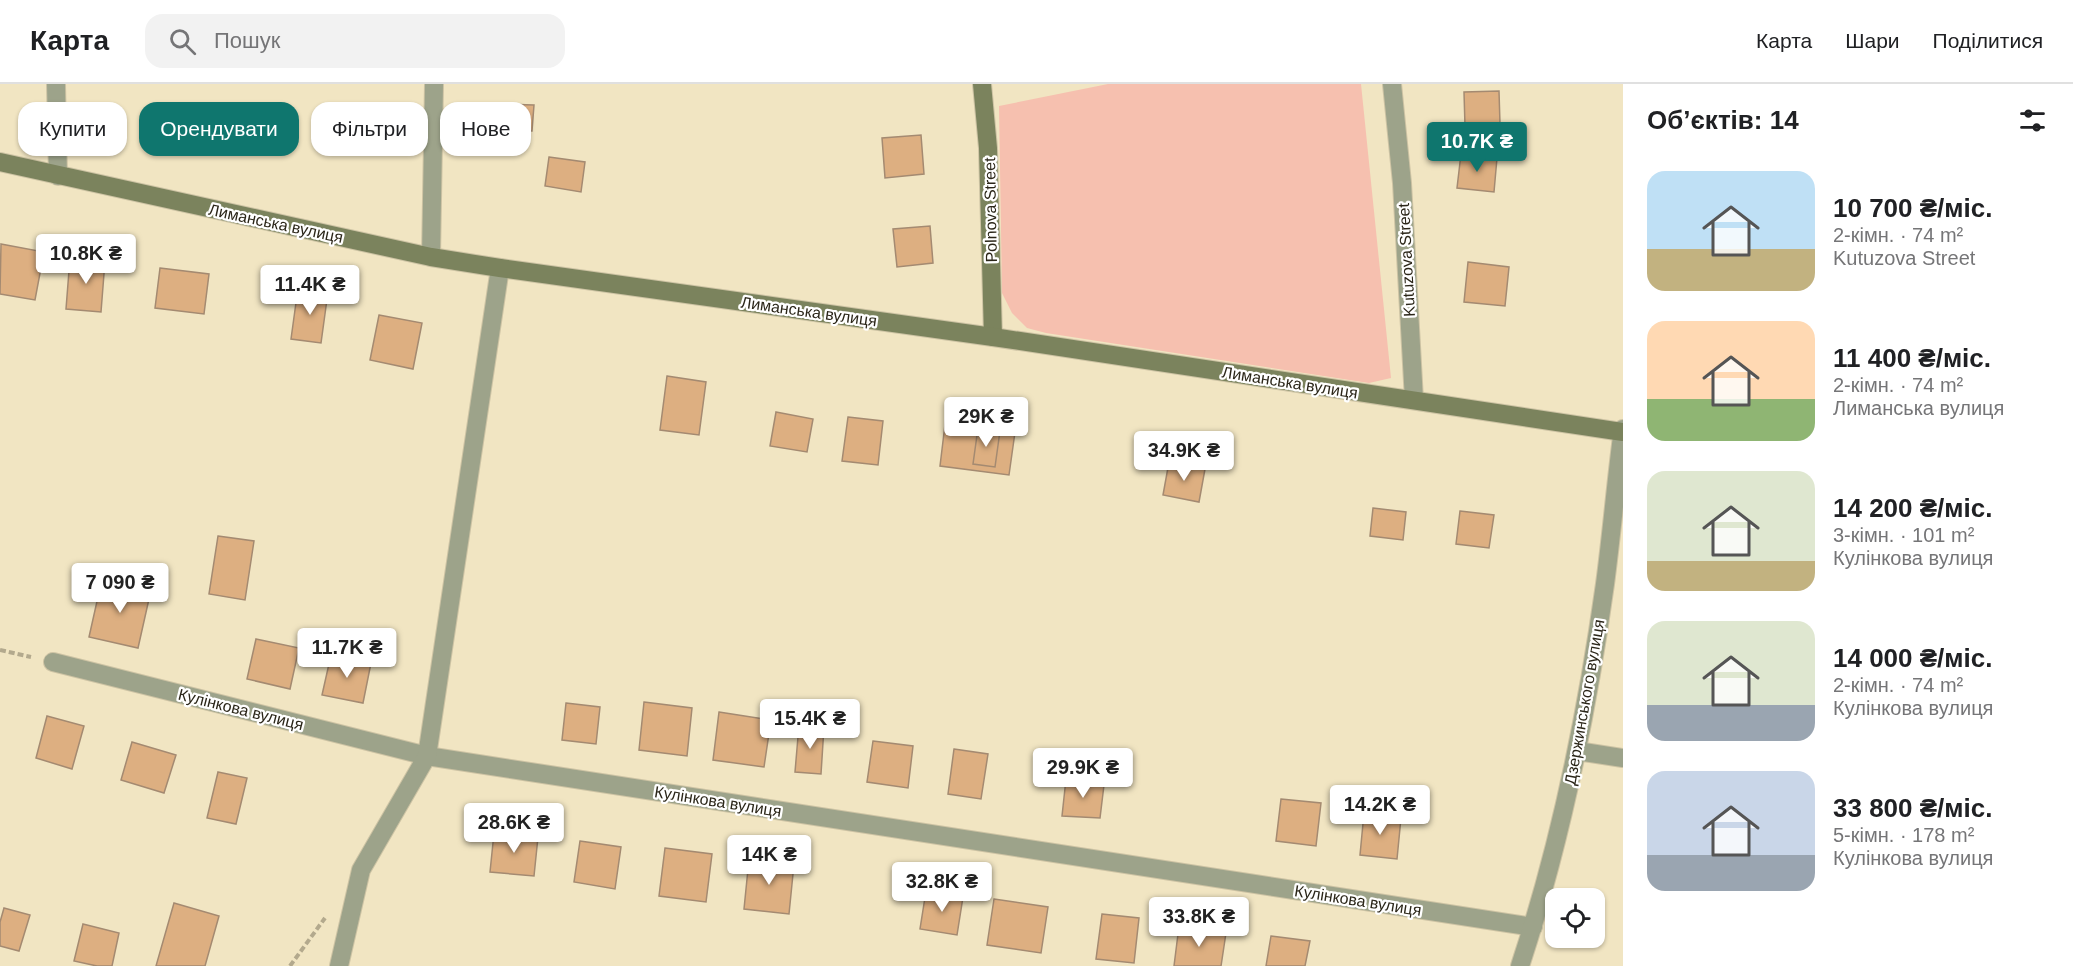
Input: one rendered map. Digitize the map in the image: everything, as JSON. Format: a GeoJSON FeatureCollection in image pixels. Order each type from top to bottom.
{"type":"FeatureCollection","features":[{"type":"Feature","properties":{"kind":"street"},"geometry":{"type":"LineString","coordinates":[[56,84],[58,176]]}},
{"type":"Feature","properties":{"kind":"street"},"geometry":{"type":"LineString","coordinates":[[431,257],[434,84]]}},
{"type":"Feature","properties":{"kind":"street","name":"Polnova Street"},"geometry":{"type":"LineString","coordinates":[[982,84],[988,148],[993,337]]}},
{"type":"Feature","properties":{"kind":"street","name":"Kutuzova Street"},"geometry":{"type":"LineString","coordinates":[[1392,84],[1402,183],[1414,400]]}},
{"type":"Feature","properties":{"kind":"street","name":"Лиманська вулиця"},"geometry":{"type":"LineString","coordinates":[[0,162],[431,257],[993,337],[1623,431]]}},
{"type":"Feature","properties":{"kind":"street"},"geometry":{"type":"LineString","coordinates":[[339,966],[361,870],[427,756],[500,268]]}},
{"type":"Feature","properties":{"kind":"street","name":"Дзержинського вулиця"},"geometry":{"type":"LineString","coordinates":[[1520,966],[1556,844],[1576,751],[1605,584],[1623,431]]}},
{"type":"Feature","properties":{"kind":"street","name":"Кулінкова вулиця"},"geometry":{"type":"LineString","coordinates":[[53,662],[427,756],[1533,927]]}},
{"type":"Feature","properties":{"kind":"street"},"geometry":{"type":"LineString","coordinates":[[1576,751],[1623,758]]}},
{"type":"Feature","properties":{"kind":"path"},"geometry":{"type":"LineString","coordinates":[[0,650],[53,662]]}},
{"type":"Feature","properties":{"kind":"shaded area"},"geometry":{"type":"Polygon","coordinates":[[[1108,84],[1361,84],[1391,378],[1369,383],[1046,333],[1027,328],[1012,313],[1002,293],[999,106],[1108,84]]]}},
{"type":"Feature","properties":{"kind":"building"},"geometry":{"type":"Polygon","coordinates":[[[1499,91],[1500,124],[1465,126],[1464,92],[1499,91]]]}},
{"type":"Feature","properties":{"kind":"building"},"geometry":{"type":"Polygon","coordinates":[[[531,105],[534,105],[531,131],[531,105]]]}},
{"type":"Feature","properties":{"kind":"building"},"geometry":{"type":"Polygon","coordinates":[[[921,135],[924,174],[885,178],[882,138],[921,135]]]}},
{"type":"Feature","properties":{"kind":"building"},"geometry":{"type":"Polygon","coordinates":[[[1461,154],[1497,158],[1494,192],[1457,188],[1461,154]]]}},
{"type":"Feature","properties":{"kind":"building"},"geometry":{"type":"Polygon","coordinates":[[[549,157],[585,162],[581,192],[545,186],[549,157]]]}},
{"type":"Feature","properties":{"kind":"building"},"geometry":{"type":"Polygon","coordinates":[[[930,226],[933,263],[897,267],[893,229],[930,226]]]}},
{"type":"Feature","properties":{"kind":"building"},"geometry":{"type":"Polygon","coordinates":[[[1,244],[44,252],[35,300],[0,294],[1,244]]]}},
{"type":"Feature","properties":{"kind":"building"},"geometry":{"type":"Polygon","coordinates":[[[70,258],[105,261],[101,312],[66,309],[70,258]]]}},
{"type":"Feature","properties":{"kind":"building"},"geometry":{"type":"Polygon","coordinates":[[[1468,262],[1509,267],[1505,306],[1464,302],[1468,262]]]}},
{"type":"Feature","properties":{"kind":"building"},"geometry":{"type":"Polygon","coordinates":[[[160,268],[209,274],[204,314],[155,308],[160,268]]]}},
{"type":"Feature","properties":{"kind":"building"},"geometry":{"type":"Polygon","coordinates":[[[298,288],[328,292],[321,343],[291,339],[298,288]]]}},
{"type":"Feature","properties":{"kind":"building"},"geometry":{"type":"Polygon","coordinates":[[[379,315],[422,323],[413,369],[370,360],[379,315]]]}},
{"type":"Feature","properties":{"kind":"building"},"geometry":{"type":"Polygon","coordinates":[[[667,376],[706,382],[699,435],[660,430],[667,376]]]}},
{"type":"Feature","properties":{"kind":"building"},"geometry":{"type":"Polygon","coordinates":[[[947,408],[1017,418],[1009,475],[940,466],[947,408]]]}},
{"type":"Feature","properties":{"kind":"building"},"geometry":{"type":"Polygon","coordinates":[[[776,412],[813,419],[807,452],[770,446],[776,412]]]}},
{"type":"Feature","properties":{"kind":"building"},"geometry":{"type":"Polygon","coordinates":[[[848,417],[883,421],[878,465],[842,461],[848,417]]]}},
{"type":"Feature","properties":{"kind":"building"},"geometry":{"type":"Polygon","coordinates":[[[978,428],[1000,431],[995,467],[973,464],[978,428]]]}},
{"type":"Feature","properties":{"kind":"building"},"geometry":{"type":"Polygon","coordinates":[[[1169,462],[1205,469],[1199,502],[1163,495],[1169,462]]]}},
{"type":"Feature","properties":{"kind":"building"},"geometry":{"type":"Polygon","coordinates":[[[1373,508],[1406,512],[1403,540],[1370,536],[1373,508]]]}},
{"type":"Feature","properties":{"kind":"building"},"geometry":{"type":"Polygon","coordinates":[[[1460,511],[1494,515],[1489,548],[1456,544],[1460,511]]]}},
{"type":"Feature","properties":{"kind":"building"},"geometry":{"type":"Polygon","coordinates":[[[218,536],[254,541],[245,600],[209,594],[218,536]]]}},
{"type":"Feature","properties":{"kind":"building"},"geometry":{"type":"Polygon","coordinates":[[[102,579],[151,590],[138,648],[89,637],[102,579]]]}},
{"type":"Feature","properties":{"kind":"building"},"geometry":{"type":"Polygon","coordinates":[[[256,639],[299,648],[290,689],[247,679],[256,639]]]}},
{"type":"Feature","properties":{"kind":"building"},"geometry":{"type":"Polygon","coordinates":[[[331,655],[371,663],[363,703],[322,695],[331,655]]]}},
{"type":"Feature","properties":{"kind":"building"},"geometry":{"type":"Polygon","coordinates":[[[644,702],[692,708],[687,756],[639,750],[644,702]]]}},
{"type":"Feature","properties":{"kind":"building"},"geometry":{"type":"Polygon","coordinates":[[[566,703],[600,707],[596,744],[562,740],[566,703]]]}},
{"type":"Feature","properties":{"kind":"building"},"geometry":{"type":"Polygon","coordinates":[[[719,712],[771,720],[764,767],[713,760],[719,712]]]}},
{"type":"Feature","properties":{"kind":"building"},"geometry":{"type":"Polygon","coordinates":[[[47,716],[84,726],[72,769],[36,758],[47,716]]]}},
{"type":"Feature","properties":{"kind":"building"},"geometry":{"type":"Polygon","coordinates":[[[799,725],[824,727],[821,774],[795,772],[799,725]]]}},
{"type":"Feature","properties":{"kind":"building"},"geometry":{"type":"Polygon","coordinates":[[[873,741],[913,746],[908,788],[867,782],[873,741]]]}},
{"type":"Feature","properties":{"kind":"building"},"geometry":{"type":"Polygon","coordinates":[[[132,742],[176,755],[164,793],[121,780],[132,742]]]}},
{"type":"Feature","properties":{"kind":"building"},"geometry":{"type":"Polygon","coordinates":[[[954,749],[988,754],[981,799],[948,794],[954,749]]]}},
{"type":"Feature","properties":{"kind":"building"},"geometry":{"type":"Polygon","coordinates":[[[218,772],[247,778],[236,824],[207,818],[218,772]]]}},
{"type":"Feature","properties":{"kind":"building"},"geometry":{"type":"Polygon","coordinates":[[[1066,779],[1104,785],[1100,818],[1062,816],[1066,779]]]}},
{"type":"Feature","properties":{"kind":"building"},"geometry":{"type":"Polygon","coordinates":[[[1281,799],[1321,803],[1316,846],[1276,841],[1281,799]]]}},
{"type":"Feature","properties":{"kind":"building"},"geometry":{"type":"Polygon","coordinates":[[[1364,813],[1401,818],[1397,859],[1360,855],[1364,813]]]}},
{"type":"Feature","properties":{"kind":"building"},"geometry":{"type":"Polygon","coordinates":[[[494,833],[538,837],[534,876],[490,872],[494,833]]]}},
{"type":"Feature","properties":{"kind":"building"},"geometry":{"type":"Polygon","coordinates":[[[580,841],[621,847],[615,889],[574,882],[580,841]]]}},
{"type":"Feature","properties":{"kind":"building"},"geometry":{"type":"Polygon","coordinates":[[[665,848],[712,854],[706,902],[659,896],[665,848]]]}},
{"type":"Feature","properties":{"kind":"building"},"geometry":{"type":"Polygon","coordinates":[[[749,859],[794,864],[789,914],[744,909],[749,859]]]}},
{"type":"Feature","properties":{"kind":"building"},"geometry":{"type":"Polygon","coordinates":[[[926,891],[963,897],[957,935],[920,929],[926,891]]]}},
{"type":"Feature","properties":{"kind":"building"},"geometry":{"type":"Polygon","coordinates":[[[994,899],[1048,907],[1041,953],[987,945],[994,899]]]}},
{"type":"Feature","properties":{"kind":"building"},"geometry":{"type":"Polygon","coordinates":[[[174,903],[219,916],[205,966],[156,966],[174,903]]]}},
{"type":"Feature","properties":{"kind":"building"},"geometry":{"type":"Polygon","coordinates":[[[4,908],[30,915],[19,951],[0,946],[0,922],[4,908]]]}},
{"type":"Feature","properties":{"kind":"building"},"geometry":{"type":"Polygon","coordinates":[[[1102,914],[1139,918],[1134,963],[1096,959],[1102,914]]]}},
{"type":"Feature","properties":{"kind":"building"},"geometry":{"type":"Polygon","coordinates":[[[83,924],[119,933],[112,966],[97,966],[74,961],[83,924]]]}},
{"type":"Feature","properties":{"kind":"building"},"geometry":{"type":"Polygon","coordinates":[[[1179,926],[1226,933],[1221,966],[1174,966],[1179,926]]]}},
{"type":"Feature","properties":{"kind":"building"},"geometry":{"type":"Polygon","coordinates":[[[1271,936],[1310,941],[1305,966],[1266,966],[1271,936]]]}}]}
